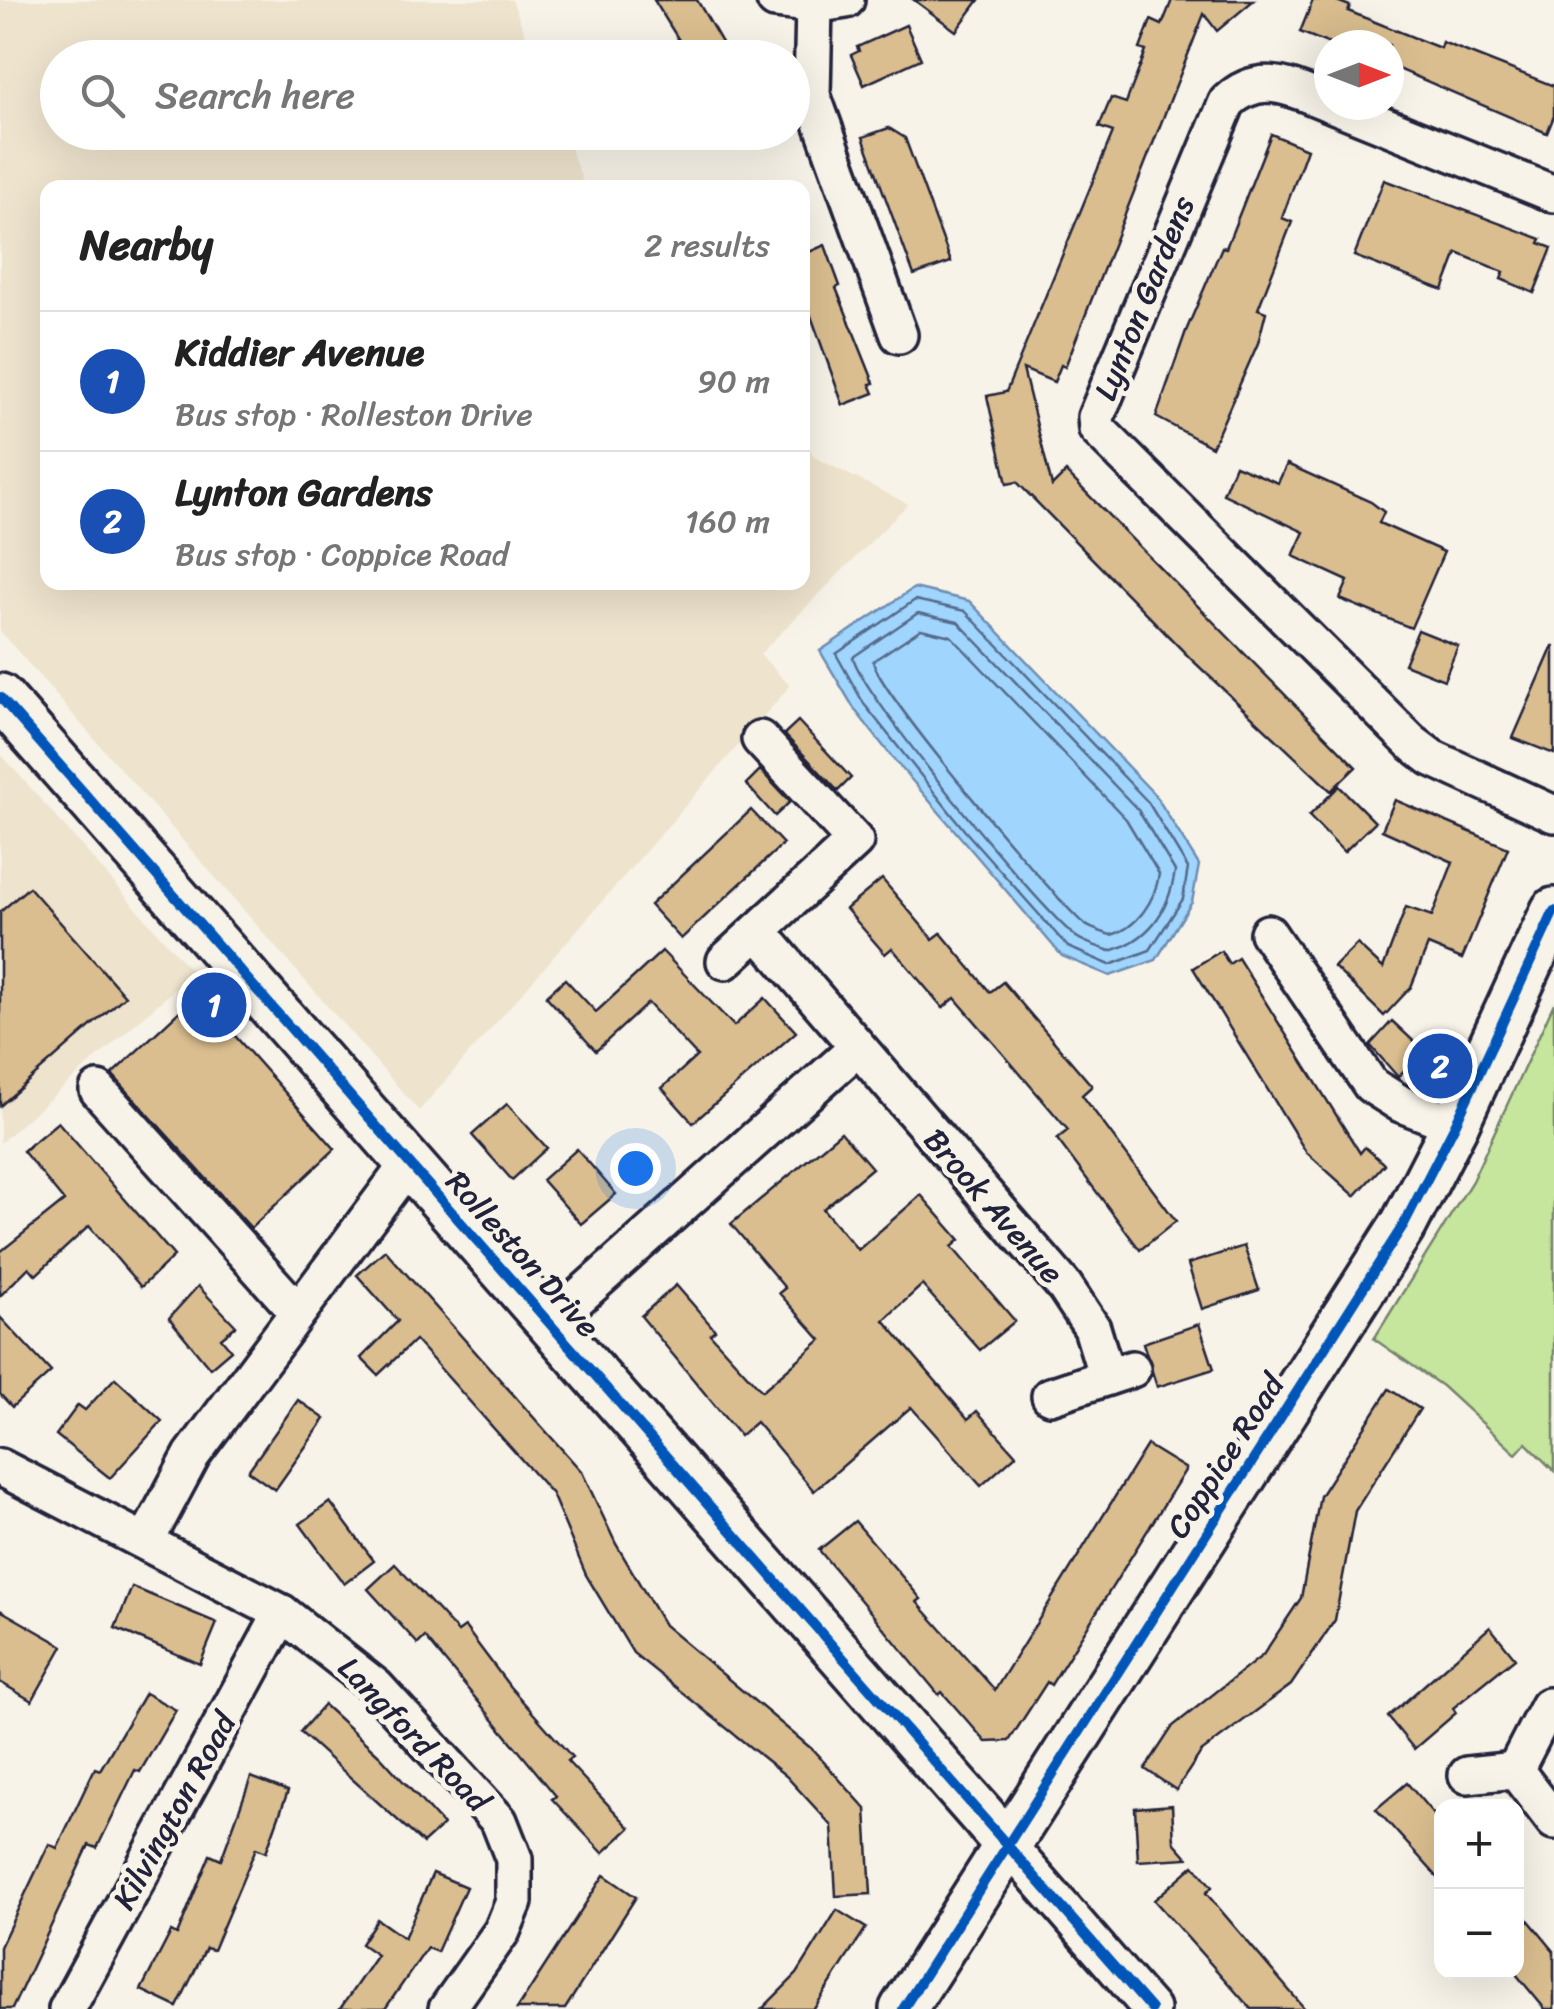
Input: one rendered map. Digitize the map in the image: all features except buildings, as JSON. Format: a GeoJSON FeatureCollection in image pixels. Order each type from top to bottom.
{"type":"FeatureCollection","features":[{"type":"Feature","properties":{"kind":"street"},"geometry":{"type":"LineString","coordinates":[[775,0],[830,3],[812,95],[898,335]]}},
{"type":"Feature","properties":{"kind":"street","name":"Lynton Gardens"},"geometry":{"type":"LineString","coordinates":[[1314,97],[1278,82],[1240,89],[1227,102],[1096,417],[1098,429],[1411,742],[1432,758],[1554,814]]}},
{"type":"Feature","properties":{"kind":"street","name":"Lynton Gardens"},"geometry":{"type":"LineString","coordinates":[[1371,120],[1554,194]]}},
{"type":"Feature","properties":{"kind":"street","name":"Rolleston Drive"},"geometry":{"type":"LineString","coordinates":[[0,697],[1007,1844]]}},
{"type":"Feature","properties":{"kind":"street"},"geometry":{"type":"LineString","coordinates":[[725,961],[855,841],[760,740]]}},
{"type":"Feature","properties":{"kind":"street","name":"Coppice Road"},"geometry":{"type":"LineString","coordinates":[[904,2009],[1404,1224],[1455,1125],[1554,911]]}},
{"type":"Feature","properties":{"kind":"street","name":"Brook Avenue"},"geometry":{"type":"LineString","coordinates":[[758,931],[1065,1287],[1120,1373],[1050,1396]]}},
{"type":"Feature","properties":{"kind":"street"},"geometry":{"type":"LineString","coordinates":[[1268,932],[1371,1085],[1401,1104],[1455,1125]]}},
{"type":"Feature","properties":{"kind":"street"},"geometry":{"type":"LineString","coordinates":[[551,1322],[856,1049]]}},
{"type":"Feature","properties":{"kind":"street"},"geometry":{"type":"LineString","coordinates":[[98,1090],[124,1139],[296,1310]]}},
{"type":"Feature","properties":{"kind":"street"},"geometry":{"type":"LineString","coordinates":[[146,1541],[192,1455],[408,1163]]}},
{"type":"Feature","properties":{"kind":"street","name":"Langford Road"},"geometry":{"type":"LineString","coordinates":[[4,1478],[146,1541],[282,1613],[376,1687],[478,1797],[509,1840],[515,1888],[509,1916],[447,2009]]}},
{"type":"Feature","properties":{"kind":"street","name":"Kilvington Road"},"geometry":{"type":"LineString","coordinates":[[66,2009],[282,1613]]}},
{"type":"Feature","properties":{"kind":"street"},"geometry":{"type":"LineString","coordinates":[[1515,1770],[1548,1706]]}},
{"type":"Feature","properties":{"kind":"street"},"geometry":{"type":"LineString","coordinates":[[1468,1775],[1515,1770]]}},
{"type":"Feature","properties":{"kind":"street"},"geometry":{"type":"LineString","coordinates":[[1515,1770],[1554,1821]]}},
{"type":"Feature","properties":{"kind":"street"},"geometry":{"type":"LineString","coordinates":[[1007,1844],[1151,2009]]}},
{"type":"Feature","properties":{"kind":"shaded area"},"geometry":{"type":"Polygon","coordinates":[[[0,0],[512,0],[527,40],[40,40],[40,150],[571,150],[582,180],[40,180],[40,590],[810,590],[810,449],[814,457],[908,504],[760,654],[790,686],[419,1111],[0,631],[0,0]]]}},
{"type":"Feature","properties":{"kind":"shaded area"},"geometry":{"type":"Polygon","coordinates":[[[0,753],[193,973],[0,1143],[0,753]]]}},
{"type":"Feature","properties":{"kind":"green space"},"geometry":{"type":"Polygon","coordinates":[[[1554,1003],[1554,1471],[1526,1443],[1516,1454],[1442,1386],[1374,1339],[1472,1181],[1554,1003]]]}},
{"type":"Feature","properties":{"kind":"water"},"geometry":{"type":"Polygon","coordinates":[[[914,588],[969,601],[1156,796],[1199,865],[1192,902],[1156,960],[1110,976],[1062,956],[855,710],[820,651],[914,588]]]}},
{"type":"Feature","properties":{"kind":"cycle path"},"geometry":{"type":"LineString","coordinates":[[0,697],[1151,2009]]}},
{"type":"Feature","properties":{"kind":"cycle path"},"geometry":{"type":"LineString","coordinates":[[903,2009],[1404,1224],[1455,1125],[1554,911]]}},
{"type":"Feature","properties":{"kind":"place","name":"Kiddier Avenue"},"geometry":{"type":"Point","coordinates":[214,1005]}},
{"type":"Feature","properties":{"kind":"place","name":"Lynton Gardens"},"geometry":{"type":"Point","coordinates":[1440,1066]}}]}
